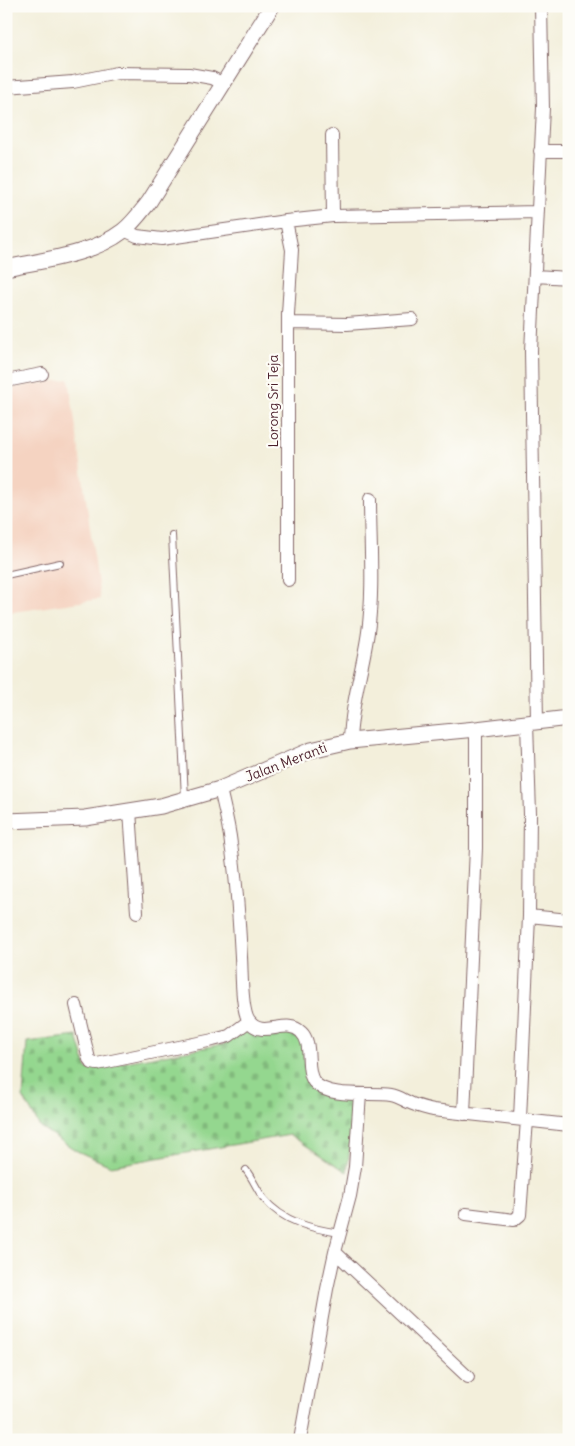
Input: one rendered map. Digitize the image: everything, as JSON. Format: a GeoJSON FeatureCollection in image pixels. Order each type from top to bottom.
{"type":"FeatureCollection","features":[{"type":"Feature","properties":{"kind":"street"},"geometry":{"type":"LineString","coordinates":[[6,268],[75,253],[98,245],[124,230],[149,202],[272,6]]}},
{"type":"Feature","properties":{"kind":"street"},"geometry":{"type":"LineString","coordinates":[[466,1214],[514,1220],[522,1212],[532,723],[531,352],[543,108],[541,6]]}},
{"type":"Feature","properties":{"kind":"street"},"geometry":{"type":"LineString","coordinates":[[6,88],[73,82],[117,73],[189,74],[212,78],[224,84]]}},
{"type":"Feature","properties":{"kind":"street"},"geometry":{"type":"LineString","coordinates":[[332,135],[333,216]]}},
{"type":"Feature","properties":{"kind":"street"},"geometry":{"type":"LineString","coordinates":[[540,151],[569,152]]}},
{"type":"Feature","properties":{"kind":"street"},"geometry":{"type":"LineString","coordinates":[[124,230],[138,236],[162,238],[333,216],[537,212]]}},
{"type":"Feature","properties":{"kind":"street","name":"Lorong Sri Teja"},"geometry":{"type":"LineString","coordinates":[[286,221],[292,250],[288,282],[288,580]]}},
{"type":"Feature","properties":{"kind":"street"},"geometry":{"type":"LineString","coordinates":[[534,276],[569,278]]}},
{"type":"Feature","properties":{"kind":"street"},"geometry":{"type":"LineString","coordinates":[[288,323],[347,324],[412,319]]}},
{"type":"Feature","properties":{"kind":"street"},"geometry":{"type":"LineString","coordinates":[[6,381],[42,374]]}},
{"type":"Feature","properties":{"kind":"street"},"geometry":{"type":"LineString","coordinates":[[350,741],[370,614],[370,499]]}},
{"type":"Feature","properties":{"kind":"street","name":"Jalan Meranti"},"geometry":{"type":"LineString","coordinates":[[6,820],[85,818],[185,800],[220,789],[311,750],[350,741],[569,718]]}},
{"type":"Feature","properties":{"kind":"street"},"geometry":{"type":"LineString","coordinates":[[464,1114],[476,848],[476,729]]}},
{"type":"Feature","properties":{"kind":"street"},"geometry":{"type":"LineString","coordinates":[[220,789],[231,844],[243,996],[249,1021],[264,1030],[282,1026],[293,1027],[301,1031],[306,1038],[311,1076],[315,1082],[328,1091],[393,1095],[417,1106],[464,1114],[569,1125]]}},
{"type":"Feature","properties":{"kind":"street"},"geometry":{"type":"LineString","coordinates":[[130,811],[136,912]]}},
{"type":"Feature","properties":{"kind":"street"},"geometry":{"type":"LineString","coordinates":[[529,916],[569,920]]}},
{"type":"Feature","properties":{"kind":"street"},"geometry":{"type":"LineString","coordinates":[[76,1005],[89,1060],[97,1064],[229,1036],[249,1021]]}},
{"type":"Feature","properties":{"kind":"street"},"geometry":{"type":"LineString","coordinates":[[300,1440],[335,1252],[350,1196],[355,1167],[360,1094]]}},
{"type":"Feature","properties":{"kind":"street"},"geometry":{"type":"LineString","coordinates":[[335,1252],[468,1377]]}},
{"type":"Feature","properties":{"kind":"lane"},"geometry":{"type":"LineString","coordinates":[[172,534],[185,800]]}},
{"type":"Feature","properties":{"kind":"lane"},"geometry":{"type":"LineString","coordinates":[[6,576],[60,563]]}},
{"type":"Feature","properties":{"kind":"lane"},"geometry":{"type":"LineString","coordinates":[[246,1170],[262,1197],[279,1214],[311,1228],[340,1234]]}},
{"type":"Feature","properties":{"kind":"shaded area"},"geometry":{"type":"Polygon","coordinates":[[[69,379],[100,599],[6,613],[6,389],[69,379]]]}},
{"type":"Feature","properties":{"kind":"green space"},"geometry":{"type":"Polygon","coordinates":[[[249,1028],[269,1034],[298,1034],[302,1044],[308,1084],[348,1100],[354,1113],[347,1172],[290,1135],[111,1166],[77,1151],[40,1127],[23,1097],[27,1042],[77,1036],[87,1069],[224,1044],[249,1028]]]}}]}
